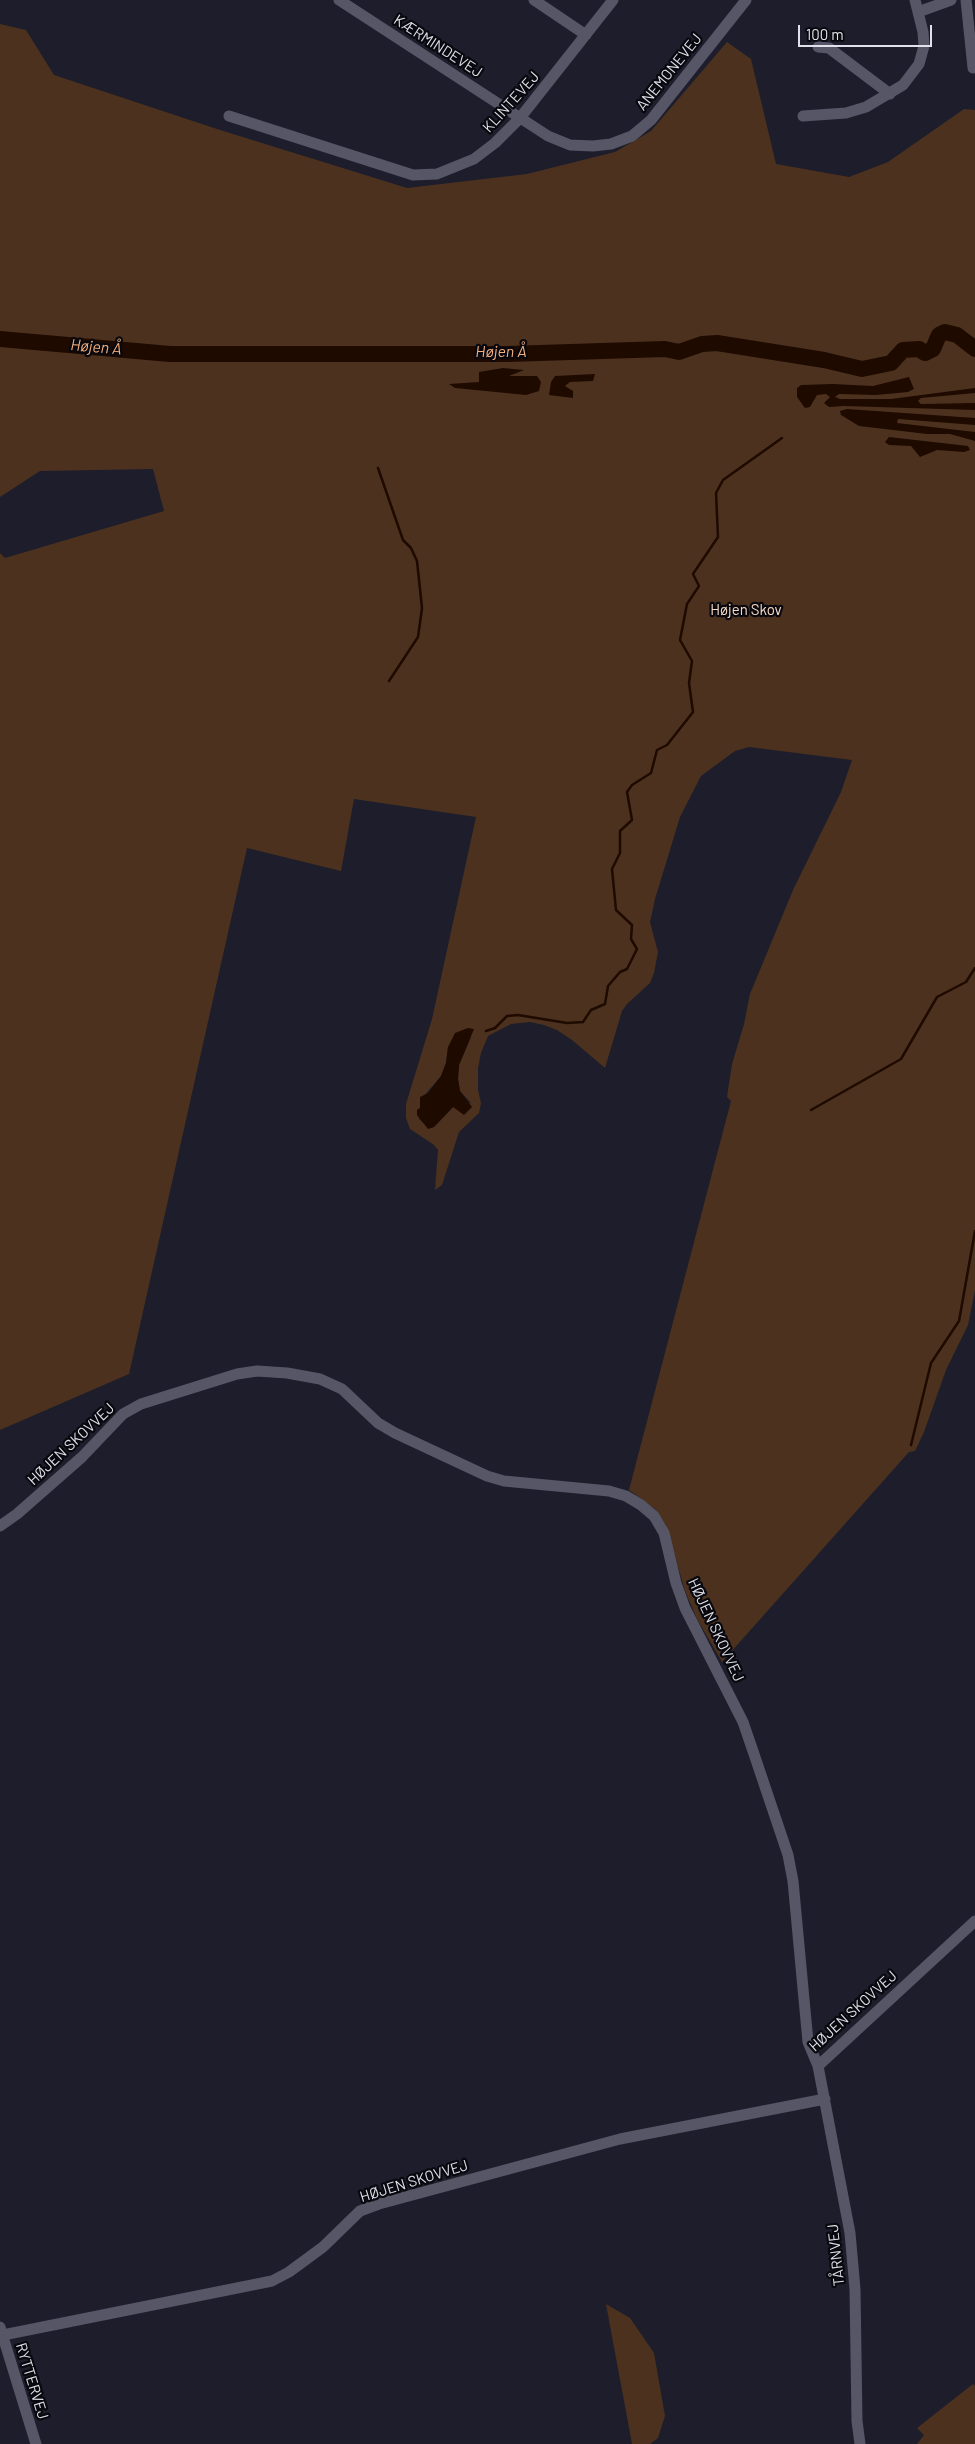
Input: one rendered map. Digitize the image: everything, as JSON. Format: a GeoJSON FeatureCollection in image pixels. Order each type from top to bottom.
{"type":"FeatureCollection","features":[{"type":"Feature","properties":{"kind":"street","name":"KÆRMINDEVEJ"},"geometry":{"type":"LineString","coordinates":[[339,0],[520,118]]}},
{"type":"Feature","properties":{"kind":"street"},"geometry":{"type":"LineString","coordinates":[[534,0],[586,35]]}},
{"type":"Feature","properties":{"kind":"street","name":"KLINTEVEJ"},"geometry":{"type":"LineString","coordinates":[[229,116],[412,175],[436,174],[474,159],[495,143],[520,118],[613,0]]}},
{"type":"Feature","properties":{"kind":"street","name":"ANEMONEVEJ"},"geometry":{"type":"LineString","coordinates":[[520,118],[548,136],[570,145],[593,146],[611,144],[632,136],[651,120],[746,0]]}},
{"type":"Feature","properties":{"kind":"street"},"geometry":{"type":"LineString","coordinates":[[803,116],[846,113],[866,107],[903,85],[919,64],[924,46],[915,0]]}},
{"type":"Feature","properties":{"kind":"street"},"geometry":{"type":"LineString","coordinates":[[918,12],[951,0]]}},
{"type":"Feature","properties":{"kind":"street"},"geometry":{"type":"LineString","coordinates":[[966,0],[973,68]]}},
{"type":"Feature","properties":{"kind":"street"},"geometry":{"type":"LineString","coordinates":[[818,47],[829,48],[890,94]]}},
{"type":"Feature","properties":{"kind":"street","name":"HØJEN SKOVVEJ"},"geometry":{"type":"LineString","coordinates":[[0,1526],[17,1514],[82,1457],[129,1411],[159,1396],[237,1374],[257,1371],[286,1372],[320,1379],[342,1388],[378,1423],[395,1433],[487,1476],[504,1481],[609,1490],[641,1505],[654,1516],[664,1533],[676,1583],[685,1608],[743,1722],[788,1855],[793,1881],[808,2042],[818,2066],[975,1921]]}},
{"type":"Feature","properties":{"kind":"street","name":"TÅRNVEJ"},"geometry":{"type":"LineString","coordinates":[[818,2066],[850,2234],[855,2289],[857,2421],[860,2444]]}},
{"type":"Feature","properties":{"kind":"street","name":"HØJEN SKOVVEJ"},"geometry":{"type":"LineString","coordinates":[[1,2331],[272,2281],[289,2272],[323,2247],[360,2211],[379,2204],[620,2139],[825,2099]]}},
{"type":"Feature","properties":{"kind":"street","name":"RYTTERVEJ"},"geometry":{"type":"LineString","coordinates":[[1,2331],[36,2444]]}},
{"type":"Feature","properties":{"kind":"green space","name":"Højen Skov"},"geometry":{"type":"Polygon","coordinates":[[[0,24],[26,30],[54,75],[217,129],[407,188],[527,174],[615,152],[651,131],[727,42],[751,59],[776,164],[849,177],[888,162],[964,109],[975,110],[975,1290],[968,1325],[946,1370],[924,1432],[915,1451],[909,1452],[722,1662],[697,1619],[685,1591],[666,1525],[655,1509],[629,1490],[731,1101],[727,1097],[732,1064],[744,1024],[750,994],[793,890],[841,792],[852,760],[749,747],[735,751],[701,776],[680,817],[655,899],[650,922],[658,952],[654,973],[650,983],[622,1011],[605,1068],[572,1040],[557,1030],[544,1025],[530,1022],[511,1024],[488,1036],[481,1053],[478,1068],[478,1090],[481,1103],[479,1113],[459,1132],[442,1185],[435,1190],[438,1150],[434,1145],[410,1129],[406,1118],[406,1104],[432,1019],[476,817],[354,799],[341,871],[247,848],[129,1374],[0,1430],[0,553],[5,558],[164,511],[153,469],[40,471],[0,497],[0,24]],[[471,1037],[448,1047],[446,1063],[441,1076],[423,1097],[420,1108],[417,1110],[419,1119],[429,1128],[434,1127],[453,1107],[471,1103],[460,1091],[458,1079],[459,1065],[471,1037]]]}},
{"type":"Feature","properties":{"kind":"green space"},"geometry":{"type":"Polygon","coordinates":[[[606,2304],[630,2318],[654,2353],[665,2416],[658,2438],[650,2444],[632,2444],[606,2304]]]}},
{"type":"Feature","properties":{"kind":"green space"},"geometry":{"type":"Polygon","coordinates":[[[973,2384],[975,2386],[975,2444],[917,2444],[924,2435],[917,2428],[973,2384]]]}},
{"type":"Feature","properties":{"kind":"shaded area"},"geometry":{"type":"Polygon","coordinates":[[[503,368],[524,370],[509,376],[537,376],[541,382],[539,391],[526,395],[455,388],[449,384],[479,382],[479,372],[503,368]]]}},
{"type":"Feature","properties":{"kind":"shaded area"},"geometry":{"type":"Polygon","coordinates":[[[595,374],[593,381],[570,382],[565,386],[573,391],[573,398],[549,395],[551,382],[555,376],[595,374]]]}},
{"type":"Feature","properties":{"kind":"shaded area"},"geometry":{"type":"Polygon","coordinates":[[[909,377],[914,389],[908,392],[876,395],[839,394],[835,397],[840,399],[891,399],[975,388],[975,393],[921,398],[918,401],[921,404],[975,403],[975,410],[829,407],[824,403],[830,397],[826,394],[817,395],[810,407],[805,408],[797,397],[797,388],[801,385],[873,386],[909,377]]]}},
{"type":"Feature","properties":{"kind":"shaded area"},"geometry":{"type":"Polygon","coordinates":[[[847,409],[975,418],[975,425],[898,419],[897,423],[975,432],[975,441],[950,434],[927,434],[859,426],[841,415],[840,411],[847,409]]]}},
{"type":"Feature","properties":{"kind":"shaded area"},"geometry":{"type":"Polygon","coordinates":[[[889,437],[968,446],[970,450],[964,452],[937,450],[920,457],[911,446],[889,445],[885,442],[889,437]]]}},
{"type":"Feature","properties":{"kind":"shaded area"},"geometry":{"type":"Polygon","coordinates":[[[468,1028],[474,1029],[459,1065],[458,1079],[460,1091],[472,1107],[464,1115],[453,1107],[434,1127],[428,1129],[417,1115],[417,1110],[420,1108],[420,1097],[428,1093],[441,1076],[446,1063],[448,1047],[455,1033],[468,1028]]]}},
{"type":"Feature","properties":{"kind":"waterway","name":"Højen Å"},"geometry":{"type":"LineString","coordinates":[[0,339],[170,354],[508,354],[665,349],[679,352],[702,344],[717,343],[824,360],[862,369],[891,363],[903,350],[919,349],[925,353],[933,349],[939,335],[945,332],[957,335],[975,349]]}},
{"type":"Feature","properties":{"kind":"waterway"},"geometry":{"type":"LineString","coordinates":[[486,1031],[495,1028],[507,1016],[518,1015],[567,1023],[583,1022],[591,1010],[605,1004],[608,986],[620,972],[627,969],[637,949],[631,939],[632,925],[616,910],[612,869],[620,853],[620,831],[632,820],[627,792],[632,785],[651,773],[657,750],[667,745],[693,712],[689,683],[692,661],[680,640],[687,604],[699,586],[693,574],[718,537],[716,493],[723,480],[782,438]]}},
{"type":"Feature","properties":{"kind":"waterway"},"geometry":{"type":"LineString","coordinates":[[378,468],[403,540],[411,548],[417,561],[422,608],[418,637],[389,681]]}},
{"type":"Feature","properties":{"kind":"waterway"},"geometry":{"type":"LineString","coordinates":[[811,1110],[901,1059],[937,997],[966,982],[975,968]]}},
{"type":"Feature","properties":{"kind":"waterway"},"geometry":{"type":"LineString","coordinates":[[911,1445],[931,1363],[959,1321],[975,1231]]}}]}
